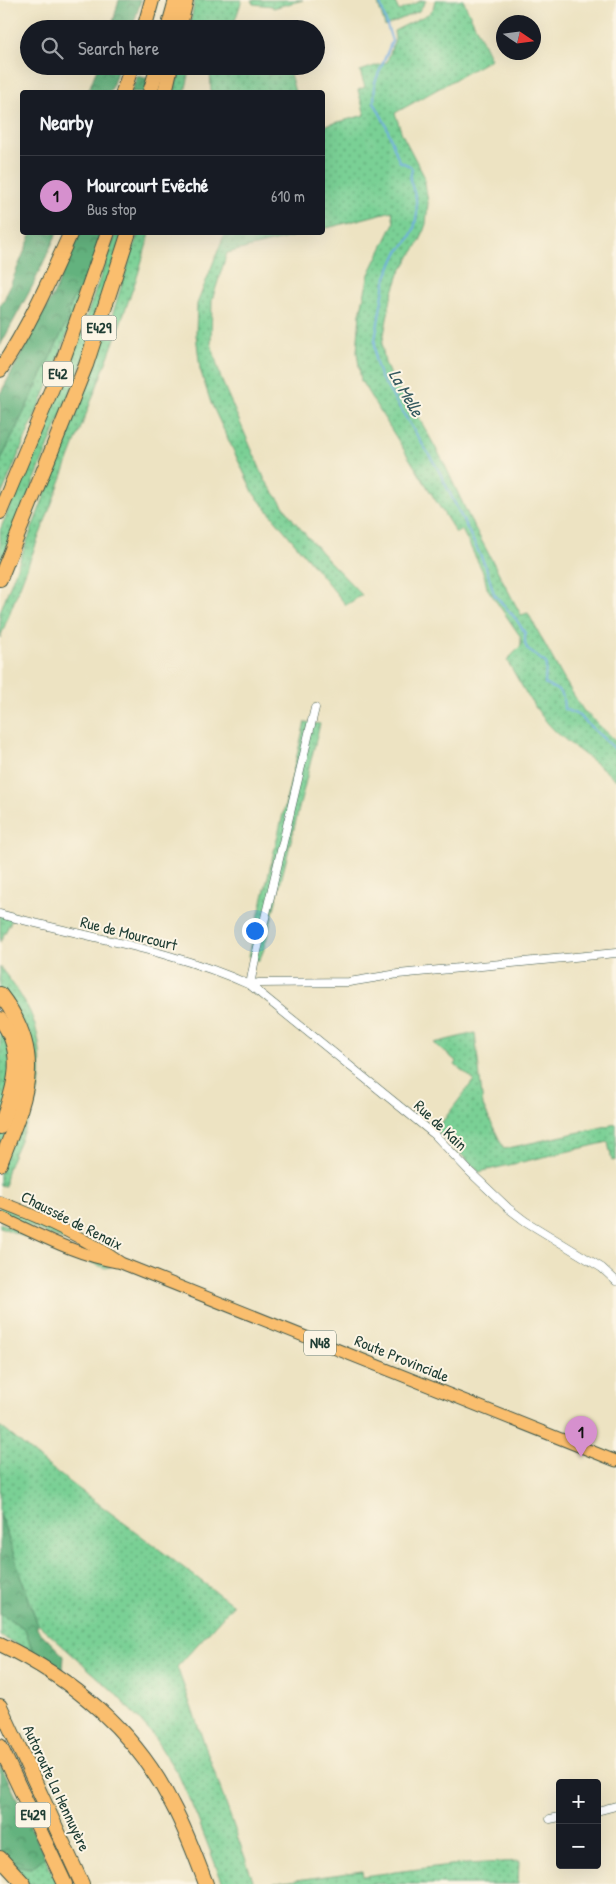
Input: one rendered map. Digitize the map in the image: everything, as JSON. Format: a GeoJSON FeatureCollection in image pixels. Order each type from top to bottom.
{"type":"FeatureCollection","features":[{"type":"Feature","properties":{"kind":"highway"},"geometry":{"type":"LineString","coordinates":[[146,20],[152,0]]}},
{"type":"Feature","properties":{"kind":"highway"},"geometry":{"type":"LineString","coordinates":[[170,20],[176,0]]}},
{"type":"Feature","properties":{"kind":"highway"},"geometry":{"type":"LineString","coordinates":[[181,20],[186,0]]}},
{"type":"Feature","properties":{"kind":"highway"},"geometry":{"type":"LineString","coordinates":[[124,90],[129,75]]}},
{"type":"Feature","properties":{"kind":"highway"},"geometry":{"type":"LineString","coordinates":[[151,90],[155,75]]}},
{"type":"Feature","properties":{"kind":"highway"},"geometry":{"type":"LineString","coordinates":[[165,90],[169,75]]}},
{"type":"Feature","properties":{"kind":"highway"},"geometry":{"type":"LineString","coordinates":[[0,382],[70,235]]}},
{"type":"Feature","properties":{"kind":"highway","name":"E42"},"geometry":{"type":"LineString","coordinates":[[0,512],[58,374],[107,235]]}},
{"type":"Feature","properties":{"kind":"highway","name":"E429"},"geometry":{"type":"LineString","coordinates":[[0,580],[86,365],[129,235]]}},
{"type":"Feature","properties":{"kind":"highway"},"geometry":{"type":"LineString","coordinates":[[0,370],[14,349]]}},
{"type":"Feature","properties":{"kind":"highway"},"geometry":{"type":"LineString","coordinates":[[0,994],[23,1033],[29,1069],[24,1102],[0,1164]]}},
{"type":"Feature","properties":{"kind":"highway"},"geometry":{"type":"LineString","coordinates":[[0,1019],[13,1044],[16,1064],[16,1080],[12,1096],[0,1127]]}},
{"type":"Feature","properties":{"kind":"highway"},"geometry":{"type":"LineString","coordinates":[[0,1644],[52,1671],[87,1698],[119,1729],[147,1764],[172,1802],[192,1845],[206,1884]]}},
{"type":"Feature","properties":{"kind":"highway","name":"Autoroute La Hennuyère"},"geometry":{"type":"LineString","coordinates":[[0,1706],[82,1884]]}},
{"type":"Feature","properties":{"kind":"highway","name":"Autoroute La Hennuyère"},"geometry":{"type":"LineString","coordinates":[[0,1746],[65,1884]]}},
{"type":"Feature","properties":{"kind":"highway"},"geometry":{"type":"LineString","coordinates":[[0,1858],[24,1884]]}},
{"type":"Feature","properties":{"kind":"main road","name":"Chaussée de Renaix"},"geometry":{"type":"LineString","coordinates":[[0,1202],[45,1220],[105,1252],[121,1263]]}},
{"type":"Feature","properties":{"kind":"main road","name":"Chaussée de Renaix"},"geometry":{"type":"LineString","coordinates":[[0,1218],[79,1252],[121,1263]]}},
{"type":"Feature","properties":{"kind":"main road","name":"Route Provinciale"},"geometry":{"type":"LineString","coordinates":[[121,1263],[616,1461]]}},
{"type":"Feature","properties":{"kind":"street"},"geometry":{"type":"LineString","coordinates":[[315,708],[250,985],[259,983],[349,982],[398,974],[616,953]]}},
{"type":"Feature","properties":{"kind":"street","name":"Rue de Mourcourt"},"geometry":{"type":"LineString","coordinates":[[0,914],[166,955],[221,972],[250,985]]}},
{"type":"Feature","properties":{"kind":"street","name":"Rue de Kain"},"geometry":{"type":"LineString","coordinates":[[250,985],[435,1135],[508,1208],[525,1221],[596,1263],[616,1281]]}},
{"type":"Feature","properties":{"kind":"street"},"geometry":{"type":"LineString","coordinates":[[601,1810],[616,1806]]}},
{"type":"Feature","properties":{"kind":"street"},"geometry":{"type":"LineString","coordinates":[[550,1819],[556,1818]]}},
{"type":"Feature","properties":{"kind":"green space"},"geometry":{"type":"Polygon","coordinates":[[[119,0],[141,0],[135,20],[113,20],[119,0]]]}},
{"type":"Feature","properties":{"kind":"green space"},"geometry":{"type":"Polygon","coordinates":[[[195,0],[242,0],[235,20],[191,20],[195,0]]]}},
{"type":"Feature","properties":{"kind":"green space"},"geometry":{"type":"Polygon","coordinates":[[[251,0],[303,0],[273,8],[272,6],[253,4],[251,0]]]}},
{"type":"Feature","properties":{"kind":"green space"},"geometry":{"type":"Polygon","coordinates":[[[377,0],[394,0],[399,11],[422,0],[426,1],[419,11],[385,26],[377,0]]]}},
{"type":"Feature","properties":{"kind":"green space"},"geometry":{"type":"Polygon","coordinates":[[[435,0],[463,0],[491,59],[395,113],[402,134],[424,176],[428,203],[426,224],[420,241],[399,274],[391,298],[382,345],[385,363],[392,380],[419,418],[443,461],[469,517],[521,615],[528,613],[583,710],[616,741],[616,780],[555,731],[529,697],[507,660],[521,646],[520,636],[487,588],[484,574],[462,530],[456,533],[361,381],[357,352],[360,314],[369,274],[394,223],[392,211],[325,228],[325,125],[365,115],[358,90],[365,87],[360,71],[387,62],[395,39],[394,31],[428,14],[433,9],[435,0]]]}},
{"type":"Feature","properties":{"kind":"green space"},"geometry":{"type":"Polygon","coordinates":[[[95,75],[116,75],[111,90],[89,90],[95,75]]]}},
{"type":"Feature","properties":{"kind":"green space"},"geometry":{"type":"Polygon","coordinates":[[[178,75],[189,75],[185,90],[174,90],[178,75]]]}},
{"type":"Feature","properties":{"kind":"green space"},"geometry":{"type":"Polygon","coordinates":[[[210,75],[290,75],[294,90],[211,90],[210,75]]]}},
{"type":"Feature","properties":{"kind":"green space"},"geometry":{"type":"Polygon","coordinates":[[[137,76],[149,79],[146,90],[132,90],[137,76]]]}},
{"type":"Feature","properties":{"kind":"green space"},"geometry":{"type":"Polygon","coordinates":[[[31,235],[56,235],[33,285],[0,346],[0,305],[4,300],[31,235]]]}},
{"type":"Feature","properties":{"kind":"green space"},"geometry":{"type":"Polygon","coordinates":[[[78,235],[102,235],[85,285],[72,300],[67,322],[0,462],[0,394],[56,289],[78,235]]]}},
{"type":"Feature","properties":{"kind":"green space"},"geometry":{"type":"Polygon","coordinates":[[[115,235],[123,235],[83,361],[0,565],[0,530],[59,394],[115,235]]]}},
{"type":"Feature","properties":{"kind":"green space"},"geometry":{"type":"Polygon","coordinates":[[[137,235],[149,235],[138,274],[110,352],[0,638],[0,612],[106,335],[137,235]]]}},
{"type":"Feature","properties":{"kind":"green space"},"geometry":{"type":"Polygon","coordinates":[[[224,235],[299,235],[227,253],[212,300],[211,343],[221,379],[265,480],[294,521],[362,595],[346,605],[254,494],[211,403],[200,369],[196,334],[197,304],[224,235]]]}},
{"type":"Feature","properties":{"kind":"green space"},"geometry":{"type":"Polygon","coordinates":[[[85,285],[52,376],[0,498],[0,462],[67,322],[72,300],[85,285]]]}},
{"type":"Feature","properties":{"kind":"green space"},"geometry":{"type":"Polygon","coordinates":[[[305,722],[320,724],[264,949],[259,961],[249,956],[305,722]]]}},
{"type":"Feature","properties":{"kind":"green space"},"geometry":{"type":"Polygon","coordinates":[[[0,911],[15,914],[0,942],[0,911]]]}},
{"type":"Feature","properties":{"kind":"green space"},"geometry":{"type":"Polygon","coordinates":[[[0,967],[30,1012],[37,1034],[41,1069],[35,1103],[8,1167],[5,1186],[0,1185],[0,967]]]}},
{"type":"Feature","properties":{"kind":"green space"},"geometry":{"type":"Polygon","coordinates":[[[475,1033],[483,1106],[504,1149],[616,1124],[616,1160],[612,1161],[608,1142],[479,1172],[436,1130],[474,1080],[455,1065],[457,1062],[434,1043],[475,1033]]]}},
{"type":"Feature","properties":{"kind":"green space"},"geometry":{"type":"Polygon","coordinates":[[[0,1206],[32,1219],[113,1260],[0,1215],[0,1206]]]}},
{"type":"Feature","properties":{"kind":"green space"},"geometry":{"type":"Polygon","coordinates":[[[0,1223],[111,1267],[105,1268],[0,1227],[0,1223]]]}},
{"type":"Feature","properties":{"kind":"green space"},"geometry":{"type":"Polygon","coordinates":[[[0,1426],[47,1465],[233,1605],[177,1667],[253,1880],[251,1884],[223,1884],[179,1776],[152,1734],[113,1691],[37,1623],[0,1514],[0,1426]]]}},
{"type":"Feature","properties":{"kind":"green space"},"geometry":{"type":"Polygon","coordinates":[[[0,1514],[37,1623],[37,1629],[64,1656],[63,1670],[33,1652],[25,1629],[0,1613],[0,1514]]]}},
{"type":"Feature","properties":{"kind":"green space"},"geometry":{"type":"Polygon","coordinates":[[[0,1613],[25,1629],[33,1652],[0,1636],[0,1613]]]}},
{"type":"Feature","properties":{"kind":"green space"},"geometry":{"type":"Polygon","coordinates":[[[0,1763],[45,1857],[31,1868],[13,1865],[0,1852],[0,1763]]]}},
{"type":"Feature","properties":{"kind":"green space"},"geometry":{"type":"Polygon","coordinates":[[[45,1857],[57,1884],[29,1884],[13,1865],[31,1868],[45,1857]]]}},
{"type":"Feature","properties":{"kind":"green space"},"geometry":{"type":"Polygon","coordinates":[[[519,1861],[518,1884],[268,1884],[362,1871],[363,1876],[450,1865],[519,1861]]]}},
{"type":"Feature","properties":{"kind":"waterway","name":"La Melle"},"geometry":{"type":"LineString","coordinates":[[379,0],[392,41],[375,82],[374,102],[386,125],[399,161],[410,166],[412,169],[410,180],[416,198],[417,214],[414,229],[408,241],[397,253],[386,277],[375,340],[375,359],[380,376],[438,469],[486,567],[494,594],[516,619],[525,633],[525,644],[528,650],[546,663],[545,684],[561,693],[564,709],[578,715],[616,750]]}},
{"type":"Feature","properties":{"kind":"place","name":"Mourcourt Evêché"},"geometry":{"type":"Point","coordinates":[581,1457]}}]}
